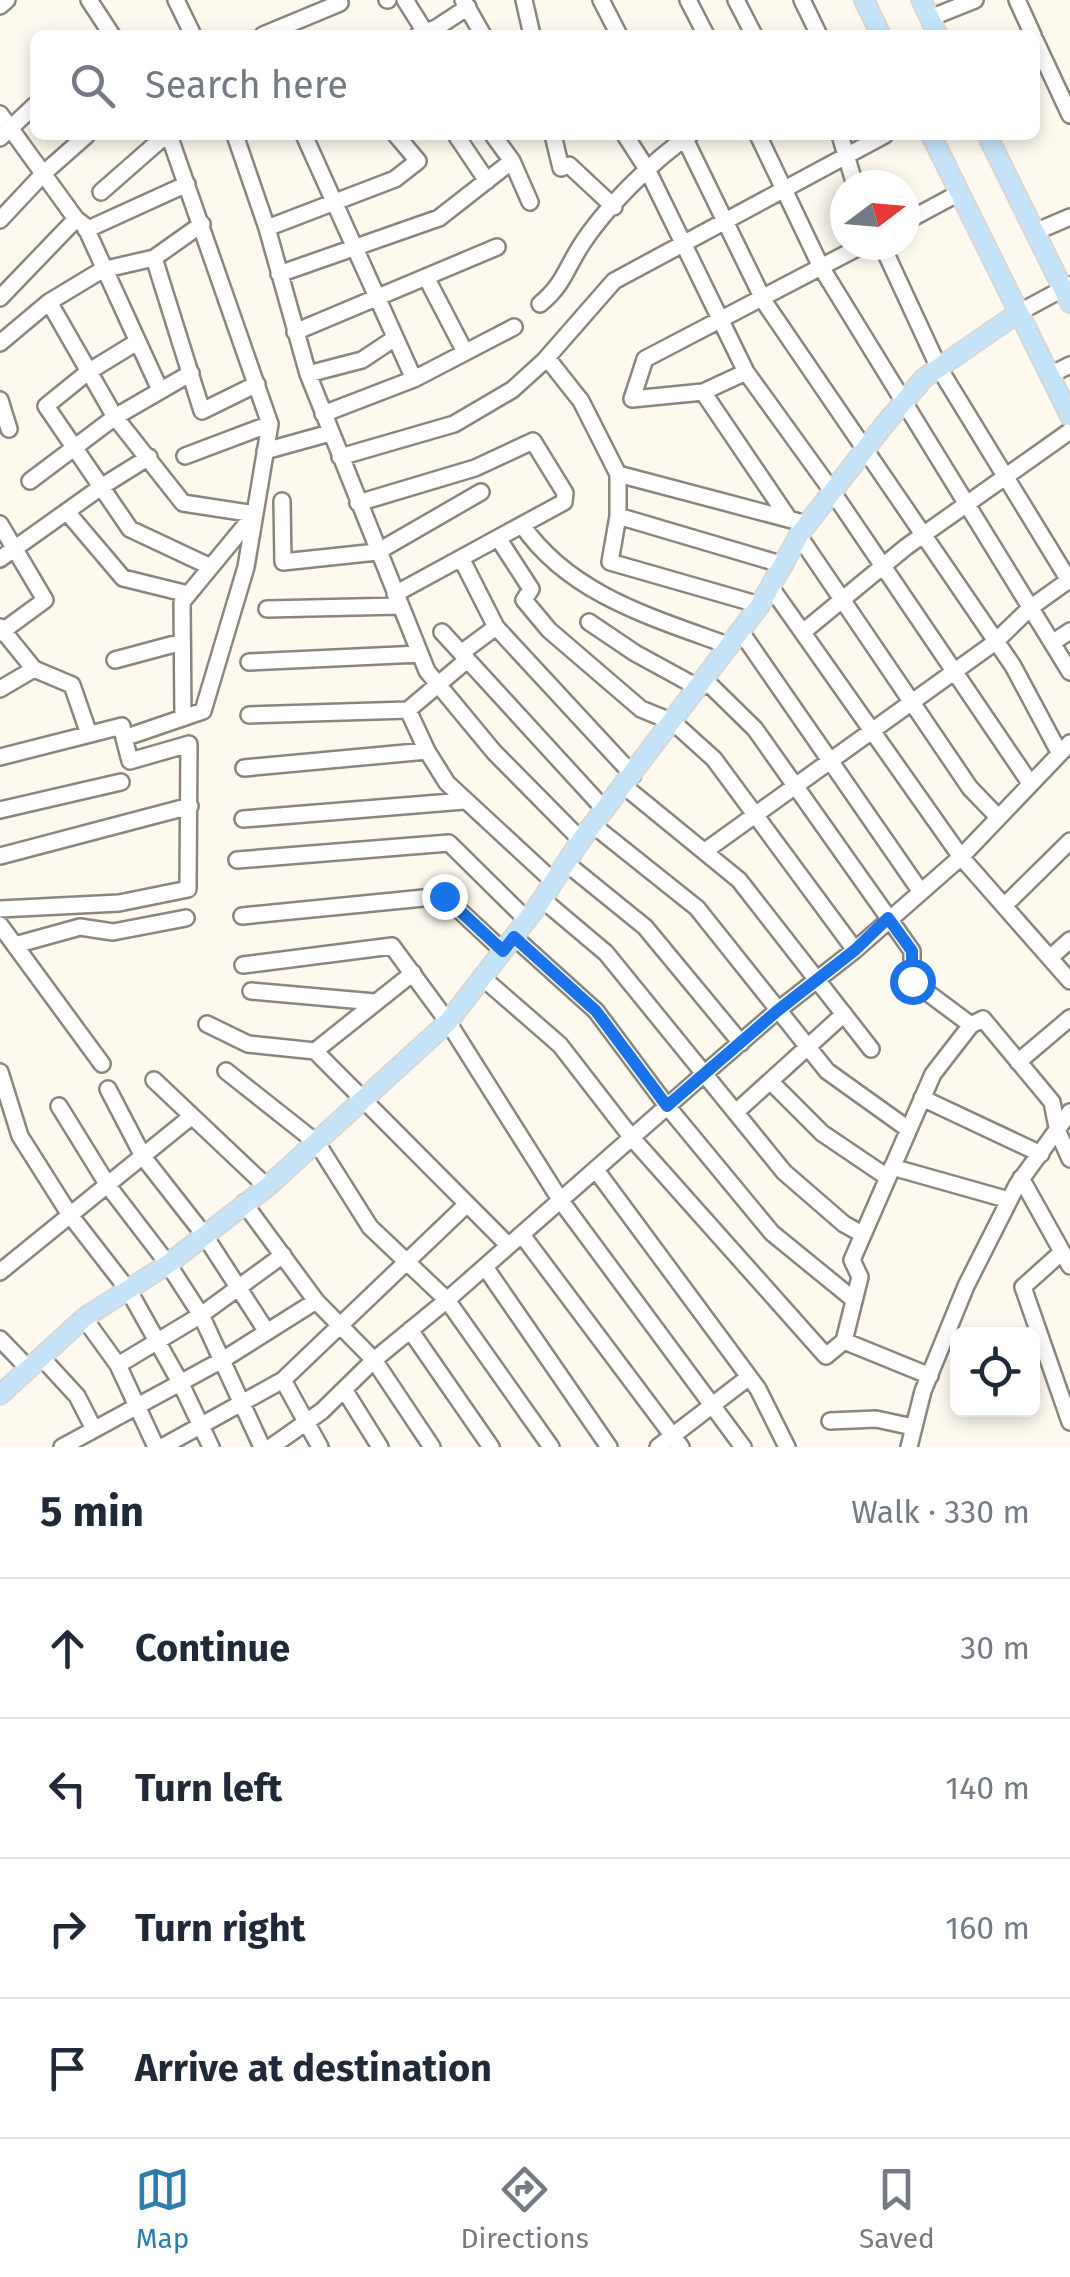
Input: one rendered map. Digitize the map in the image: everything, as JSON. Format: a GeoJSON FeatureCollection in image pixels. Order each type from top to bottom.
{"type":"FeatureCollection","features":[{"type":"Feature","properties":{"kind":"main road"},"geometry":{"type":"LineString","coordinates":[[864,0],[878,30]]}},
{"type":"Feature","properties":{"kind":"main road"},"geometry":{"type":"LineString","coordinates":[[921,0],[934,26]]}},
{"type":"Feature","properties":{"kind":"main road"},"geometry":{"type":"LineString","coordinates":[[932,140],[1070,416]]}},
{"type":"Feature","properties":{"kind":"main road"},"geometry":{"type":"LineString","coordinates":[[989,140],[1068,292]]}},
{"type":"Feature","properties":{"kind":"main road"},"geometry":{"type":"LineString","coordinates":[[0,1396],[84,1318],[168,1264],[268,1186],[448,1022],[772,589],[798,526],[832,492],[924,378],[1018,313]]}},
{"type":"Feature","properties":{"kind":"street"},"geometry":{"type":"LineString","coordinates":[[0,6],[7,0]]}},
{"type":"Feature","properties":{"kind":"street"},"geometry":{"type":"LineString","coordinates":[[89,0],[109,30]]}},
{"type":"Feature","properties":{"kind":"street"},"geometry":{"type":"LineString","coordinates":[[405,0],[421,30]]}},
{"type":"Feature","properties":{"kind":"street"},"geometry":{"type":"LineString","coordinates":[[524,0],[531,30]]}},
{"type":"Feature","properties":{"kind":"street"},"geometry":{"type":"LineString","coordinates":[[601,0],[616,30]]}},
{"type":"Feature","properties":{"kind":"street"},"geometry":{"type":"LineString","coordinates":[[688,0],[697,30]]}},
{"type":"Feature","properties":{"kind":"street"},"geometry":{"type":"LineString","coordinates":[[736,0],[751,30]]}},
{"type":"Feature","properties":{"kind":"street"},"geometry":{"type":"LineString","coordinates":[[802,0],[817,30]]}},
{"type":"Feature","properties":{"kind":"street"},"geometry":{"type":"LineString","coordinates":[[934,26],[976,0]]}},
{"type":"Feature","properties":{"kind":"street"},"geometry":{"type":"LineString","coordinates":[[1017,0],[1031,30]]}},
{"type":"Feature","properties":{"kind":"street"},"geometry":{"type":"LineString","coordinates":[[181,2],[191,30]]}},
{"type":"Feature","properties":{"kind":"street"},"geometry":{"type":"LineString","coordinates":[[275,30],[340,3]]}},
{"type":"Feature","properties":{"kind":"street"},"geometry":{"type":"LineString","coordinates":[[428,30],[465,3],[480,30]]}},
{"type":"Feature","properties":{"kind":"street"},"geometry":{"type":"LineString","coordinates":[[1040,50],[1070,115]]}},
{"type":"Feature","properties":{"kind":"street"},"geometry":{"type":"LineString","coordinates":[[30,108],[3,126],[81,224],[160,390]]}},
{"type":"Feature","properties":{"kind":"street"},"geometry":{"type":"LineString","coordinates":[[0,220],[81,140]]}},
{"type":"Feature","properties":{"kind":"street"},"geometry":{"type":"LineString","coordinates":[[102,192],[161,140]]}},
{"type":"Feature","properties":{"kind":"street"},"geometry":{"type":"LineString","coordinates":[[124,738],[203,711],[246,566],[270,424],[169,140]]}},
{"type":"Feature","properties":{"kind":"street"},"geometry":{"type":"LineString","coordinates":[[237,140],[268,228],[308,374],[420,654],[438,685],[494,752],[581,840]]}},
{"type":"Feature","properties":{"kind":"street"},"geometry":{"type":"LineString","coordinates":[[306,140],[414,379]]}},
{"type":"Feature","properties":{"kind":"street"},"geometry":{"type":"LineString","coordinates":[[268,228],[395,179],[418,162],[400,140]]}},
{"type":"Feature","properties":{"kind":"street"},"geometry":{"type":"LineString","coordinates":[[459,140],[487,180]]}},
{"type":"Feature","properties":{"kind":"street"},"geometry":{"type":"LineString","coordinates":[[497,140],[512,161],[530,202]]}},
{"type":"Feature","properties":{"kind":"street"},"geometry":{"type":"LineString","coordinates":[[555,140],[561,168],[569,165],[614,207]]}},
{"type":"Feature","properties":{"kind":"street"},"geometry":{"type":"LineString","coordinates":[[628,140],[647,169],[746,372],[1030,783]]}},
{"type":"Feature","properties":{"kind":"street"},"geometry":{"type":"LineString","coordinates":[[540,304],[558,289],[582,244],[647,169],[681,140]]}},
{"type":"Feature","properties":{"kind":"street"},"geometry":{"type":"LineString","coordinates":[[271,1447],[306,1425],[374,1360],[961,857],[1064,747],[762,298],[688,140]]}},
{"type":"Feature","properties":{"kind":"street"},"geometry":{"type":"LineString","coordinates":[[760,140],[821,268],[1070,672]]}},
{"type":"Feature","properties":{"kind":"street"},"geometry":{"type":"LineString","coordinates":[[841,140],[851,170]]}},
{"type":"Feature","properties":{"kind":"street"},"geometry":{"type":"LineString","coordinates":[[340,457],[454,424],[512,390],[547,358],[614,281],[876,140]]}},
{"type":"Feature","properties":{"kind":"street"},"geometry":{"type":"LineString","coordinates":[[279,274],[439,218],[512,161]]}},
{"type":"Feature","properties":{"kind":"street"},"geometry":{"type":"LineString","coordinates":[[0,298],[81,224],[187,184]]}},
{"type":"Feature","properties":{"kind":"street"},"geometry":{"type":"LineString","coordinates":[[920,214],[959,194]]}},
{"type":"Feature","properties":{"kind":"street"},"geometry":{"type":"LineString","coordinates":[[1035,232],[1070,217]]}},
{"type":"Feature","properties":{"kind":"street"},"geometry":{"type":"LineString","coordinates":[[0,343],[49,302],[102,270],[154,258],[202,224]]}},
{"type":"Feature","properties":{"kind":"street"},"geometry":{"type":"LineString","coordinates":[[295,332],[497,247]]}},
{"type":"Feature","properties":{"kind":"street"},"geometry":{"type":"LineString","coordinates":[[154,258],[202,411],[257,384]]}},
{"type":"Feature","properties":{"kind":"street"},"geometry":{"type":"LineString","coordinates":[[746,372],[702,392],[632,399],[645,359],[836,260]]}},
{"type":"Feature","properties":{"kind":"street"},"geometry":{"type":"LineString","coordinates":[[705,852],[910,700],[994,643],[1030,608],[1069,581],[939,368],[889,260]]}},
{"type":"Feature","properties":{"kind":"street"},"geometry":{"type":"LineString","coordinates":[[426,277],[465,352]]}},
{"type":"Feature","properties":{"kind":"street"},"geometry":{"type":"LineString","coordinates":[[1018,313],[1068,292]]}},
{"type":"Feature","properties":{"kind":"street"},"geometry":{"type":"LineString","coordinates":[[49,302],[115,417],[182,503],[255,514]]}},
{"type":"Feature","properties":{"kind":"street"},"geometry":{"type":"LineString","coordinates":[[323,414],[414,379],[514,327]]}},
{"type":"Feature","properties":{"kind":"street"},"geometry":{"type":"LineString","coordinates":[[308,374],[362,360],[395,338]]}},
{"type":"Feature","properties":{"kind":"street"},"geometry":{"type":"LineString","coordinates":[[138,342],[88,372],[46,406],[130,529],[211,566]]}},
{"type":"Feature","properties":{"kind":"street"},"geometry":{"type":"LineString","coordinates":[[547,358],[581,401],[618,474],[618,516],[610,562],[760,605]]}},
{"type":"Feature","properties":{"kind":"street"},"geometry":{"type":"LineString","coordinates":[[1050,375],[1070,365]]}},
{"type":"Feature","properties":{"kind":"street"},"geometry":{"type":"LineString","coordinates":[[30,481],[115,417],[191,372]]}},
{"type":"Feature","properties":{"kind":"street"},"geometry":{"type":"LineString","coordinates":[[702,392],[798,526],[842,600],[970,788],[998,817]]}},
{"type":"Feature","properties":{"kind":"street"},"geometry":{"type":"LineString","coordinates":[[0,400],[9,429]]}},
{"type":"Feature","properties":{"kind":"street"},"geometry":{"type":"LineString","coordinates":[[185,456],[270,424]]}},
{"type":"Feature","properties":{"kind":"street"},"geometry":{"type":"LineString","coordinates":[[803,632],[924,535],[1070,431]]}},
{"type":"Feature","properties":{"kind":"street"},"geometry":{"type":"LineString","coordinates":[[265,451],[330,433]]}},
{"type":"Feature","properties":{"kind":"street"},"geometry":{"type":"LineString","coordinates":[[267,609],[397,600],[461,558],[564,502],[565,493],[533,442],[476,468],[358,503]]}},
{"type":"Feature","properties":{"kind":"street"},"geometry":{"type":"LineString","coordinates":[[7,555],[101,486],[149,458]]}},
{"type":"Feature","properties":{"kind":"street"},"geometry":{"type":"LineString","coordinates":[[618,474],[798,526]]}},
{"type":"Feature","properties":{"kind":"street"},"geometry":{"type":"LineString","coordinates":[[282,502],[284,562],[377,552],[481,492]]}},
{"type":"Feature","properties":{"kind":"street"},"geometry":{"type":"LineString","coordinates":[[67,512],[122,578],[188,594]]}},
{"type":"Feature","properties":{"kind":"street"},"geometry":{"type":"LineString","coordinates":[[183,718],[182,602],[255,514]]}},
{"type":"Feature","properties":{"kind":"street"},"geometry":{"type":"LineString","coordinates":[[618,516],[784,565]]}},
{"type":"Feature","properties":{"kind":"street"},"geometry":{"type":"LineString","coordinates":[[0,524],[7,555],[45,600],[1,630],[34,669],[72,685],[89,734]]}},
{"type":"Feature","properties":{"kind":"street"},"geometry":{"type":"LineString","coordinates":[[522,526],[577,580],[625,608],[735,639],[830,761],[921,892]]}},
{"type":"Feature","properties":{"kind":"street"},"geometry":{"type":"LineString","coordinates":[[498,538],[531,589],[524,600],[549,630],[642,709],[674,722],[714,758],[855,950]]}},
{"type":"Feature","properties":{"kind":"street"},"geometry":{"type":"LineString","coordinates":[[461,558],[496,628],[628,780],[739,880],[871,1049]]}},
{"type":"Feature","properties":{"kind":"street"},"geometry":{"type":"LineString","coordinates":[[772,589],[961,857],[1070,980]]}},
{"type":"Feature","properties":{"kind":"street"},"geometry":{"type":"LineString","coordinates":[[589,622],[635,653],[702,684],[755,729],[912,951],[912,981],[971,1025]]}},
{"type":"Feature","properties":{"kind":"street"},"geometry":{"type":"LineString","coordinates":[[249,715],[408,710],[496,628]]}},
{"type":"Feature","properties":{"kind":"street"},"geometry":{"type":"LineString","coordinates":[[1052,643],[1070,631]]}},
{"type":"Feature","properties":{"kind":"street"},"geometry":{"type":"LineString","coordinates":[[442,632],[599,818],[697,908],[827,1071],[908,1128]]}},
{"type":"Feature","properties":{"kind":"street"},"geometry":{"type":"LineString","coordinates":[[115,660],[182,642]]}},
{"type":"Feature","properties":{"kind":"street"},"geometry":{"type":"LineString","coordinates":[[249,662],[420,654]]}},
{"type":"Feature","properties":{"kind":"street"},"geometry":{"type":"LineString","coordinates":[[0,689],[34,669]]}},
{"type":"Feature","properties":{"kind":"street"},"geometry":{"type":"LineString","coordinates":[[408,710],[447,783],[554,882]]}},
{"type":"Feature","properties":{"kind":"street"},"geometry":{"type":"LineString","coordinates":[[0,757],[122,726],[130,761],[189,744],[190,806],[188,889],[119,902],[0,909]]}},
{"type":"Feature","properties":{"kind":"street"},"geometry":{"type":"LineString","coordinates":[[244,768],[427,751]]}},
{"type":"Feature","properties":{"kind":"street"},"geometry":{"type":"LineString","coordinates":[[0,810],[122,782]]}},
{"type":"Feature","properties":{"kind":"street"},"geometry":{"type":"LineString","coordinates":[[242,820],[464,801]]}},
{"type":"Feature","properties":{"kind":"street"},"geometry":{"type":"LineString","coordinates":[[0,856],[190,806]]}},
{"type":"Feature","properties":{"kind":"street"},"geometry":{"type":"LineString","coordinates":[[1004,906],[1070,841]]}},
{"type":"Feature","properties":{"kind":"street"},"geometry":{"type":"LineString","coordinates":[[237,860],[449,843],[527,920]]}},
{"type":"Feature","properties":{"kind":"street"},"geometry":{"type":"LineString","coordinates":[[566,863],[644,927],[741,1043]]}},
{"type":"Feature","properties":{"kind":"street"},"geometry":{"type":"LineString","coordinates":[[242,916],[444,896],[596,1011],[667,1106],[772,1233],[853,1299]]}},
{"type":"Feature","properties":{"kind":"street"},"geometry":{"type":"LineString","coordinates":[[542,899],[606,953],[784,1172],[844,1224],[862,1234]]}},
{"type":"Feature","properties":{"kind":"street"},"geometry":{"type":"LineString","coordinates":[[15,946],[80,927],[114,932],[186,918]]}},
{"type":"Feature","properties":{"kind":"street"},"geometry":{"type":"LineString","coordinates":[[0,925],[102,1064]]}},
{"type":"Feature","properties":{"kind":"street"},"geometry":{"type":"LineString","coordinates":[[1051,957],[1070,940]]}},
{"type":"Feature","properties":{"kind":"street"},"geometry":{"type":"LineString","coordinates":[[243,964],[392,946],[448,1022],[560,1201],[743,1447]]}},
{"type":"Feature","properties":{"kind":"street"},"geometry":{"type":"LineString","coordinates":[[315,1052],[413,973]]}},
{"type":"Feature","properties":{"kind":"street"},"geometry":{"type":"LineString","coordinates":[[483,978],[560,1045],[632,1138],[826,1356],[844,1341],[860,1278],[852,1260],[908,1128],[933,1074],[971,1025],[983,1019],[1052,1102],[1058,1132],[1070,1159]]}},
{"type":"Feature","properties":{"kind":"street"},"geometry":{"type":"LineString","coordinates":[[251,991],[375,1002]]}},
{"type":"Feature","properties":{"kind":"street"},"geometry":{"type":"LineString","coordinates":[[736,1112],[844,1014]]}},
{"type":"Feature","properties":{"kind":"street"},"geometry":{"type":"LineString","coordinates":[[1018,1062],[1070,1018]]}},
{"type":"Feature","properties":{"kind":"street"},"geometry":{"type":"LineString","coordinates":[[207,1024],[248,1044],[315,1052],[466,1205],[515,1240],[677,1441]]}},
{"type":"Feature","properties":{"kind":"street"},"geometry":{"type":"LineString","coordinates":[[226,1070],[317,1143],[370,1227],[447,1300],[551,1447]]}},
{"type":"Feature","properties":{"kind":"street"},"geometry":{"type":"LineString","coordinates":[[0,1072],[20,1136],[70,1215],[129,1291],[211,1447]]}},
{"type":"Feature","properties":{"kind":"street"},"geometry":{"type":"LineString","coordinates":[[154,1080],[268,1186]]}},
{"type":"Feature","properties":{"kind":"street"},"geometry":{"type":"LineString","coordinates":[[770,1081],[822,1133],[889,1172],[1009,1200]]}},
{"type":"Feature","properties":{"kind":"street"},"geometry":{"type":"LineString","coordinates":[[108,1089],[144,1158],[205,1236],[267,1332]]}},
{"type":"Feature","properties":{"kind":"street"},"geometry":{"type":"LineString","coordinates":[[922,1098],[1041,1154]]}},
{"type":"Feature","properties":{"kind":"street"},"geometry":{"type":"LineString","coordinates":[[59,1106],[108,1187],[168,1264],[200,1314],[262,1447]]}},
{"type":"Feature","properties":{"kind":"street"},"geometry":{"type":"LineString","coordinates":[[909,1447],[930,1376],[966,1286],[1022,1178],[1070,1112]]}},
{"type":"Feature","properties":{"kind":"street"},"geometry":{"type":"LineString","coordinates":[[0,1272],[192,1116]]}},
{"type":"Feature","properties":{"kind":"street"},"geometry":{"type":"LineString","coordinates":[[596,1170],[749,1377],[787,1447]]}},
{"type":"Feature","properties":{"kind":"street"},"geometry":{"type":"LineString","coordinates":[[1022,1178],[1066,1259],[1023,1287],[1069,1418]]}},
{"type":"Feature","properties":{"kind":"street"},"geometry":{"type":"LineString","coordinates":[[244,1203],[316,1301],[374,1360],[432,1447]]}},
{"type":"Feature","properties":{"kind":"street"},"geometry":{"type":"LineString","coordinates":[[84,1318],[118,1365],[159,1447],[283,1380],[466,1205]]}},
{"type":"Feature","properties":{"kind":"street"},"geometry":{"type":"LineString","coordinates":[[118,1365],[200,1314],[282,1255]]}},
{"type":"Feature","properties":{"kind":"street"},"geometry":{"type":"LineString","coordinates":[[485,1267],[609,1447]]}},
{"type":"Feature","properties":{"kind":"street"},"geometry":{"type":"LineString","coordinates":[[62,1447],[181,1384],[316,1301]]}},
{"type":"Feature","properties":{"kind":"street"},"geometry":{"type":"LineString","coordinates":[[410,1330],[491,1447]]}},
{"type":"Feature","properties":{"kind":"street"},"geometry":{"type":"LineString","coordinates":[[0,1339],[76,1396],[94,1429]]}},
{"type":"Feature","properties":{"kind":"street"},"geometry":{"type":"LineString","coordinates":[[844,1341],[930,1376]]}},
{"type":"Feature","properties":{"kind":"street"},"geometry":{"type":"LineString","coordinates":[[658,1447],[677,1441],[712,1405],[749,1377]]}},
{"type":"Feature","properties":{"kind":"street"},"geometry":{"type":"LineString","coordinates":[[283,1380],[320,1447]]}},
{"type":"Feature","properties":{"kind":"street"},"geometry":{"type":"LineString","coordinates":[[345,1391],[380,1447]]}},
{"type":"Feature","properties":{"kind":"street"},"geometry":{"type":"LineString","coordinates":[[830,1421],[876,1418],[913,1426]]}},
{"type":"Feature","properties":{"kind":"route"},"geometry":{"type":"LineString","coordinates":[[444,896],[503,951],[514,937],[596,1011],[667,1106],[888,918],[912,951],[912,981]]}}]}
